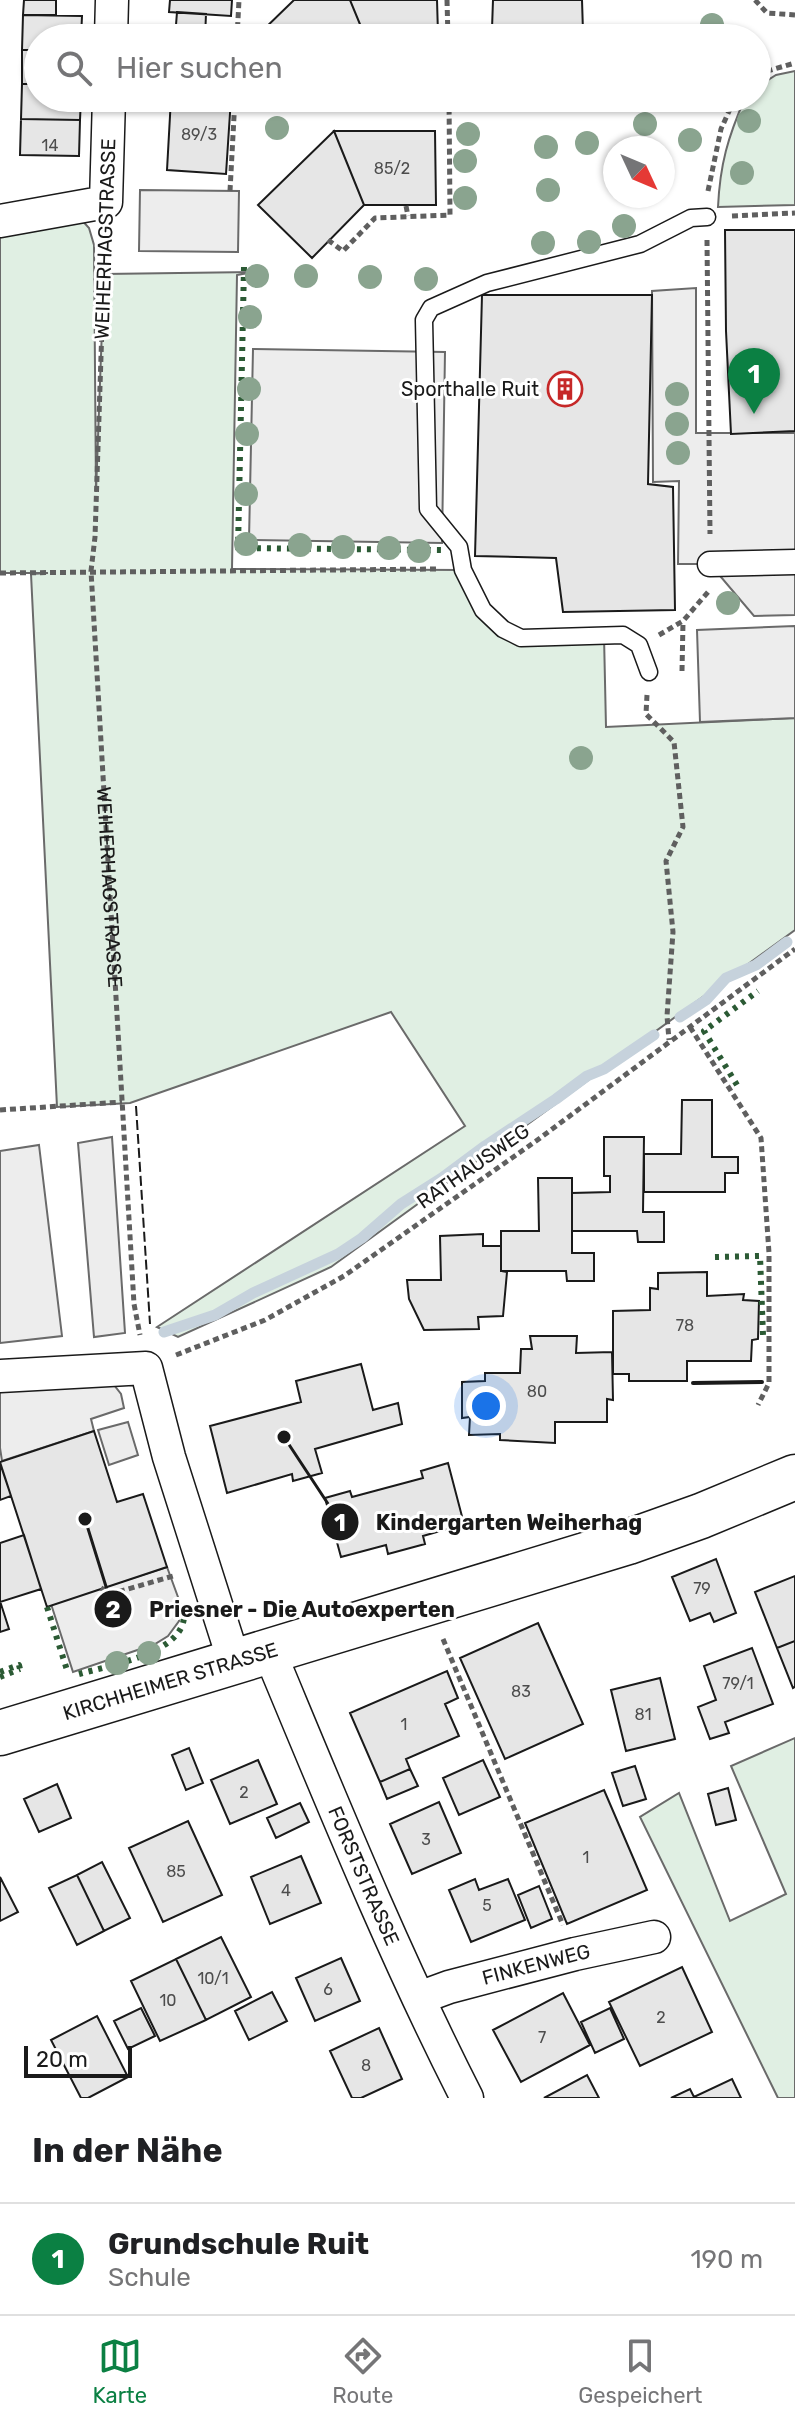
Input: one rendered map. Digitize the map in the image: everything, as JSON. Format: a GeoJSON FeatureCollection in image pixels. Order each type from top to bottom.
{"type":"FeatureCollection","features":[{"type":"Feature","properties":{"kind":"main road","name":"KIRCHHEIMER STRASSE"},"geometry":{"type":"LineString","coordinates":[[0,1733],[628,1542],[795,1477]]}},
{"type":"Feature","properties":{"kind":"street"},"geometry":{"type":"LineString","coordinates":[[111,24],[112,0]]}},
{"type":"Feature","properties":{"kind":"street","name":"WEIHERHAGSTRASSE"},"geometry":{"type":"LineString","coordinates":[[106,202],[109,112]]}},
{"type":"Feature","properties":{"kind":"street"},"geometry":{"type":"LineString","coordinates":[[0,221],[106,202]]}},
{"type":"Feature","properties":{"kind":"street"},"geometry":{"type":"LineString","coordinates":[[710,564],[795,562]]}},
{"type":"Feature","properties":{"kind":"street"},"geometry":{"type":"LineString","coordinates":[[0,1376],[146,1368],[169,1457],[252,1656]]}},
{"type":"Feature","properties":{"kind":"street","name":"FORSTSTRASSE"},"geometry":{"type":"LineString","coordinates":[[252,1656],[342,1827],[467,2098]]}},
{"type":"Feature","properties":{"kind":"street","name":"FINKENWEG"},"geometry":{"type":"LineString","coordinates":[[419,1998],[449,1987],[575,1954],[654,1937]]}},
{"type":"Feature","properties":{"kind":"lane"},"geometry":{"type":"LineString","coordinates":[[649,672],[639,645],[623,635],[521,638],[503,629],[483,610],[463,570],[459,547],[428,509],[424,320],[431,308],[487,283],[640,244],[691,218],[707,217]]}},
{"type":"Feature","properties":{"kind":"path"},"geometry":{"type":"LineString","coordinates":[[238,24],[239,0]]}},
{"type":"Feature","properties":{"kind":"path"},"geometry":{"type":"LineString","coordinates":[[447,0],[448,24]]}},
{"type":"Feature","properties":{"kind":"path"},"geometry":{"type":"LineString","coordinates":[[755,0],[767,13],[795,15]]}},
{"type":"Feature","properties":{"kind":"path"},"geometry":{"type":"LineString","coordinates":[[771,70],[795,63]]}},
{"type":"Feature","properties":{"kind":"path"},"geometry":{"type":"LineString","coordinates":[[230,191],[234,112]]}},
{"type":"Feature","properties":{"kind":"path"},"geometry":{"type":"LineString","coordinates":[[328,240],[343,251],[375,218],[450,215],[449,112]]}},
{"type":"Feature","properties":{"kind":"path"},"geometry":{"type":"LineString","coordinates":[[709,433],[707,217],[711,171],[721,129],[729,112]]}},
{"type":"Feature","properties":{"kind":"path","name":"WEIHERHAGSTRASSE"},"geometry":{"type":"LineString","coordinates":[[106,202],[95,537],[91,571],[134,1304],[146,1368]]}},
{"type":"Feature","properties":{"kind":"path"},"geometry":{"type":"LineString","coordinates":[[406,206],[408,216]]}},
{"type":"Feature","properties":{"kind":"path"},"geometry":{"type":"LineString","coordinates":[[707,217],[795,213]]}},
{"type":"Feature","properties":{"kind":"path"},"geometry":{"type":"LineString","coordinates":[[0,573],[463,570]]}},
{"type":"Feature","properties":{"kind":"path"},"geometry":{"type":"LineString","coordinates":[[669,1041],[667,1016],[673,932],[666,861],[683,827],[674,742],[646,714],[649,672],[658,635],[683,621],[682,671]]}},
{"type":"Feature","properties":{"kind":"path","name":"RATHAUSWEG"},"geometry":{"type":"LineString","coordinates":[[146,1368],[265,1320],[344,1276],[536,1141],[795,949]]}},
{"type":"Feature","properties":{"kind":"path"},"geometry":{"type":"LineString","coordinates":[[690,1027],[761,1138],[769,1253],[769,1383],[758,1405]]}},
{"type":"Feature","properties":{"kind":"path"},"geometry":{"type":"LineString","coordinates":[[0,1110],[122,1102]]}},
{"type":"Feature","properties":{"kind":"path"},"geometry":{"type":"LineString","coordinates":[[101,1588],[111,1594],[182,1573]]}},
{"type":"Feature","properties":{"kind":"path"},"geometry":{"type":"LineString","coordinates":[[438,1627],[575,1954]]}},
{"type":"Feature","properties":{"kind":"green space"},"geometry":{"type":"Polygon","coordinates":[[[795,71],[795,205],[718,207],[726,151],[739,112],[771,112],[771,78],[795,71]]]}},
{"type":"Feature","properties":{"kind":"green space"},"geometry":{"type":"Polygon","coordinates":[[[79,217],[89,228],[94,245],[96,492],[104,274],[254,272],[237,275],[232,569],[463,570],[483,610],[521,638],[604,636],[606,727],[795,718],[795,930],[331,1267],[178,1337],[157,1327],[465,1126],[391,1012],[130,1103],[57,1107],[31,574],[48,573],[0,573],[0,230],[79,217]]]}},
{"type":"Feature","properties":{"kind":"green space"},"geometry":{"type":"Polygon","coordinates":[[[795,1738],[795,2098],[778,2098],[640,1817],[679,1793],[730,1921],[786,1894],[731,1766],[795,1738]]]}},
{"type":"Feature","properties":{"kind":"shaded area"},"geometry":{"type":"Polygon","coordinates":[[[140,190],[239,191],[238,252],[139,251],[140,190]]]}},
{"type":"Feature","properties":{"kind":"shaded area"},"geometry":{"type":"Polygon","coordinates":[[[696,288],[696,433],[795,433],[795,615],[754,616],[710,564],[678,564],[679,481],[653,482],[652,291],[696,288]]]}},
{"type":"Feature","properties":{"kind":"shaded area"},"geometry":{"type":"Polygon","coordinates":[[[253,349],[445,352],[442,543],[249,540],[253,349]]]}},
{"type":"Feature","properties":{"kind":"shaded area"},"geometry":{"type":"Polygon","coordinates":[[[795,626],[795,718],[700,722],[697,630],[795,626]]]}},
{"type":"Feature","properties":{"kind":"shaded area"},"geometry":{"type":"Polygon","coordinates":[[[112,1137],[125,1333],[94,1337],[78,1143],[112,1137]]]}},
{"type":"Feature","properties":{"kind":"shaded area"},"geometry":{"type":"Polygon","coordinates":[[[39,1145],[62,1336],[0,1343],[0,1151],[39,1145]]]}},
{"type":"Feature","properties":{"kind":"shaded area"},"geometry":{"type":"Polygon","coordinates":[[[114,1385],[121,1394],[124,1408],[91,1419],[94,1431],[2,1461],[0,1391],[114,1385]]]}},
{"type":"Feature","properties":{"kind":"shaded area"},"geometry":{"type":"Polygon","coordinates":[[[128,1422],[138,1455],[109,1465],[98,1430],[128,1422]]]}},
{"type":"Feature","properties":{"kind":"shaded area"},"geometry":{"type":"Polygon","coordinates":[[[167,1567],[182,1608],[179,1621],[168,1636],[155,1644],[73,1672],[51,1604],[167,1567]]]}},
{"type":"Feature","properties":{"kind":"building"},"geometry":{"type":"Polygon","coordinates":[[[24,0],[56,0],[56,15],[23,15],[24,0]]]}},
{"type":"Feature","properties":{"kind":"building"},"geometry":{"type":"Polygon","coordinates":[[[170,0],[232,0],[231,16],[169,12],[170,0]]]}},
{"type":"Feature","properties":{"kind":"building"},"geometry":{"type":"Polygon","coordinates":[[[294,0],[350,0],[360,24],[269,24],[294,0]]]}},
{"type":"Feature","properties":{"kind":"building"},"geometry":{"type":"Polygon","coordinates":[[[350,0],[437,0],[438,24],[360,24],[350,0]]]}},
{"type":"Feature","properties":{"kind":"building"},"geometry":{"type":"Polygon","coordinates":[[[493,0],[582,0],[583,24],[492,24],[493,0]]]}},
{"type":"Feature","properties":{"kind":"building"},"geometry":{"type":"Polygon","coordinates":[[[177,12],[206,14],[206,24],[176,24],[177,12]]]}},
{"type":"Feature","properties":{"kind":"building"},"geometry":{"type":"Polygon","coordinates":[[[23,15],[82,16],[82,24],[24,24],[22,50],[23,15]]]}},
{"type":"Feature","properties":{"kind":"building"},"geometry":{"type":"Polygon","coordinates":[[[22,50],[24,50],[24,84],[22,50]]]}},
{"type":"Feature","properties":{"kind":"building"},"geometry":{"type":"Polygon","coordinates":[[[22,84],[24,112],[80,112],[80,120],[21,119],[22,84]]]}},
{"type":"Feature","properties":{"kind":"building"},"geometry":{"type":"Polygon","coordinates":[[[170,112],[230,112],[226,174],[167,170],[170,112]]]}},
{"type":"Feature","properties":{"kind":"building"},"geometry":{"type":"Polygon","coordinates":[[[21,119],[80,120],[79,156],[20,155],[21,119]]]}},
{"type":"Feature","properties":{"kind":"building"},"geometry":{"type":"Polygon","coordinates":[[[334,131],[364,205],[312,258],[258,205],[334,131]]]}},
{"type":"Feature","properties":{"kind":"building"},"geometry":{"type":"Polygon","coordinates":[[[334,131],[435,131],[436,205],[364,205],[334,131]]]}},
{"type":"Feature","properties":{"kind":"building"},"geometry":{"type":"Polygon","coordinates":[[[725,230],[795,230],[795,431],[731,434],[725,230]]]}},
{"type":"Feature","properties":{"kind":"building","name":"Sporthalle Ruit"},"geometry":{"type":"Polygon","coordinates":[[[482,295],[652,295],[648,484],[673,487],[675,610],[563,612],[556,558],[475,556],[482,295]]]}},
{"type":"Feature","properties":{"kind":"building"},"geometry":{"type":"Polygon","coordinates":[[[682,1100],[712,1100],[712,1157],[738,1157],[738,1173],[725,1173],[725,1192],[644,1192],[644,1154],[681,1154],[682,1100]]]}},
{"type":"Feature","properties":{"kind":"building"},"geometry":{"type":"Polygon","coordinates":[[[604,1137],[644,1137],[643,1212],[664,1212],[664,1242],[638,1242],[637,1231],[572,1231],[572,1193],[610,1192],[610,1176],[604,1176],[604,1137]]]}},
{"type":"Feature","properties":{"kind":"building"},"geometry":{"type":"Polygon","coordinates":[[[538,1178],[572,1178],[572,1253],[594,1253],[594,1281],[567,1281],[566,1271],[501,1271],[501,1231],[539,1231],[538,1178]]]}},
{"type":"Feature","properties":{"kind":"building"},"geometry":{"type":"Polygon","coordinates":[[[483,1234],[483,1246],[501,1246],[501,1271],[507,1272],[503,1316],[478,1317],[479,1329],[424,1330],[409,1299],[407,1280],[441,1280],[440,1236],[483,1234]]]}},
{"type":"Feature","properties":{"kind":"building"},"geometry":{"type":"Polygon","coordinates":[[[707,1272],[707,1296],[744,1294],[743,1300],[759,1301],[758,1339],[752,1340],[751,1361],[687,1361],[687,1381],[629,1381],[629,1374],[613,1374],[613,1311],[650,1310],[650,1288],[658,1289],[658,1273],[707,1272]]]}},
{"type":"Feature","properties":{"kind":"building"},"geometry":{"type":"Polygon","coordinates":[[[530,1336],[577,1336],[576,1353],[612,1352],[613,1400],[607,1399],[607,1422],[555,1422],[555,1443],[500,1440],[500,1434],[469,1435],[470,1417],[462,1418],[462,1382],[485,1381],[485,1373],[520,1373],[521,1349],[532,1349],[530,1336]]]}},
{"type":"Feature","properties":{"kind":"building"},"geometry":{"type":"Polygon","coordinates":[[[361,1364],[373,1410],[398,1403],[402,1424],[315,1449],[322,1473],[293,1481],[292,1474],[227,1493],[210,1426],[301,1402],[296,1381],[361,1364]]]}},
{"type":"Feature","properties":{"kind":"building"},"geometry":{"type":"Polygon","coordinates":[[[94,1431],[117,1502],[143,1494],[167,1567],[47,1607],[0,1462],[94,1431]]]}},
{"type":"Feature","properties":{"kind":"building"},"geometry":{"type":"Polygon","coordinates":[[[0,1463],[11,1496],[0,1500],[0,1463]]]}},
{"type":"Feature","properties":{"kind":"building"},"geometry":{"type":"Polygon","coordinates":[[[448,1463],[464,1524],[423,1536],[425,1544],[388,1554],[386,1545],[341,1557],[325,1498],[350,1491],[352,1497],[423,1478],[421,1471],[448,1463]]]}},
{"type":"Feature","properties":{"kind":"building"},"geometry":{"type":"Polygon","coordinates":[[[24,1535],[41,1589],[0,1602],[0,1543],[24,1535]]]}},
{"type":"Feature","properties":{"kind":"building"},"geometry":{"type":"Polygon","coordinates":[[[716,1559],[736,1613],[714,1622],[710,1613],[690,1621],[672,1577],[716,1559]]]}},
{"type":"Feature","properties":{"kind":"building"},"geometry":{"type":"Polygon","coordinates":[[[795,1576],[795,1641],[777,1648],[755,1592],[795,1576]]]}},
{"type":"Feature","properties":{"kind":"building"},"geometry":{"type":"Polygon","coordinates":[[[0,1601],[9,1629],[0,1632],[0,1601]]]}},
{"type":"Feature","properties":{"kind":"building"},"geometry":{"type":"Polygon","coordinates":[[[538,1623],[583,1724],[505,1759],[460,1658],[538,1623]]]}},
{"type":"Feature","properties":{"kind":"building"},"geometry":{"type":"Polygon","coordinates":[[[795,1641],[795,1687],[793,1688],[777,1648],[795,1641]]]}},
{"type":"Feature","properties":{"kind":"building"},"geometry":{"type":"Polygon","coordinates":[[[752,1648],[773,1704],[725,1722],[729,1733],[710,1739],[698,1707],[716,1700],[704,1666],[752,1648]]]}},
{"type":"Feature","properties":{"kind":"building"},"geometry":{"type":"Polygon","coordinates":[[[447,1671],[458,1698],[445,1704],[459,1736],[406,1759],[410,1769],[380,1782],[350,1713],[447,1671]]]}},
{"type":"Feature","properties":{"kind":"building"},"geometry":{"type":"Polygon","coordinates":[[[660,1678],[675,1739],[626,1751],[611,1690],[660,1678]]]}},
{"type":"Feature","properties":{"kind":"building"},"geometry":{"type":"Polygon","coordinates":[[[189,1748],[203,1783],[186,1790],[172,1755],[189,1748]]]}},
{"type":"Feature","properties":{"kind":"building"},"geometry":{"type":"Polygon","coordinates":[[[258,1760],[277,1804],[230,1824],[211,1780],[258,1760]]]}},
{"type":"Feature","properties":{"kind":"building"},"geometry":{"type":"Polygon","coordinates":[[[483,1760],[500,1797],[459,1815],[443,1778],[483,1760]]]}},
{"type":"Feature","properties":{"kind":"building"},"geometry":{"type":"Polygon","coordinates":[[[635,1766],[646,1799],[623,1806],[612,1773],[635,1766]]]}},
{"type":"Feature","properties":{"kind":"building"},"geometry":{"type":"Polygon","coordinates":[[[410,1769],[418,1786],[387,1799],[380,1782],[410,1769]]]}},
{"type":"Feature","properties":{"kind":"building"},"geometry":{"type":"Polygon","coordinates":[[[57,1784],[71,1818],[39,1832],[24,1799],[57,1784]]]}},
{"type":"Feature","properties":{"kind":"building"},"geometry":{"type":"Polygon","coordinates":[[[728,1788],[736,1820],[716,1825],[708,1794],[728,1788]]]}},
{"type":"Feature","properties":{"kind":"building"},"geometry":{"type":"Polygon","coordinates":[[[604,1790],[647,1890],[567,1924],[525,1823],[604,1790]]]}},
{"type":"Feature","properties":{"kind":"building"},"geometry":{"type":"Polygon","coordinates":[[[439,1802],[461,1853],[412,1874],[390,1824],[439,1802]]]}},
{"type":"Feature","properties":{"kind":"building"},"geometry":{"type":"Polygon","coordinates":[[[300,1803],[309,1822],[276,1838],[267,1818],[300,1803]]]}},
{"type":"Feature","properties":{"kind":"building"},"geometry":{"type":"Polygon","coordinates":[[[188,1821],[222,1895],[163,1922],[129,1848],[188,1821]]]}},
{"type":"Feature","properties":{"kind":"building"},"geometry":{"type":"Polygon","coordinates":[[[301,1856],[321,1903],[270,1924],[251,1877],[301,1856]]]}},
{"type":"Feature","properties":{"kind":"building"},"geometry":{"type":"Polygon","coordinates":[[[102,1862],[130,1918],[104,1931],[77,1875],[102,1862]]]}},
{"type":"Feature","properties":{"kind":"building"},"geometry":{"type":"Polygon","coordinates":[[[77,1875],[104,1931],[77,1945],[49,1888],[77,1875]]]}},
{"type":"Feature","properties":{"kind":"building"},"geometry":{"type":"Polygon","coordinates":[[[0,1877],[18,1912],[0,1921],[0,1877]]]}},
{"type":"Feature","properties":{"kind":"building"},"geometry":{"type":"Polygon","coordinates":[[[475,1879],[479,1890],[508,1879],[525,1920],[471,1942],[449,1890],[475,1879]]]}},
{"type":"Feature","properties":{"kind":"building"},"geometry":{"type":"Polygon","coordinates":[[[539,1886],[552,1919],[531,1928],[518,1895],[539,1886]]]}},
{"type":"Feature","properties":{"kind":"building"},"geometry":{"type":"Polygon","coordinates":[[[221,1937],[251,1997],[206,2020],[176,1959],[221,1937]]]}},
{"type":"Feature","properties":{"kind":"building"},"geometry":{"type":"Polygon","coordinates":[[[341,1958],[360,2001],[315,2021],[296,1978],[341,1958]]]}},
{"type":"Feature","properties":{"kind":"building"},"geometry":{"type":"Polygon","coordinates":[[[176,1959],[206,2020],[160,2041],[131,1981],[176,1959]]]}},
{"type":"Feature","properties":{"kind":"building"},"geometry":{"type":"Polygon","coordinates":[[[682,1967],[712,2032],[640,2066],[609,2002],[682,1967]]]}},
{"type":"Feature","properties":{"kind":"building"},"geometry":{"type":"Polygon","coordinates":[[[272,1992],[287,2021],[249,2040],[235,2011],[272,1992]]]}},
{"type":"Feature","properties":{"kind":"building"},"geometry":{"type":"Polygon","coordinates":[[[563,1993],[590,2045],[521,2082],[493,2030],[563,1993]]]}},
{"type":"Feature","properties":{"kind":"building"},"geometry":{"type":"Polygon","coordinates":[[[141,2008],[155,2036],[128,2049],[114,2021],[141,2008]]]}},
{"type":"Feature","properties":{"kind":"building"},"geometry":{"type":"Polygon","coordinates":[[[610,2008],[624,2039],[595,2053],[581,2022],[610,2008]]]}},
{"type":"Feature","properties":{"kind":"building"},"geometry":{"type":"Polygon","coordinates":[[[97,2016],[128,2077],[88,2098],[81,2098],[51,2040],[97,2016]]]}},
{"type":"Feature","properties":{"kind":"building"},"geometry":{"type":"Polygon","coordinates":[[[379,2028],[402,2079],[361,2098],[352,2098],[330,2051],[379,2028]]]}},
{"type":"Feature","properties":{"kind":"building"},"geometry":{"type":"Polygon","coordinates":[[[587,2075],[599,2098],[544,2098],[587,2075]]]}},
{"type":"Feature","properties":{"kind":"building"},"geometry":{"type":"Polygon","coordinates":[[[732,2079],[741,2098],[671,2098],[690,2089],[694,2097],[732,2079]]]}},
{"type":"Feature","properties":{"kind":"waterway"},"geometry":{"type":"LineString","coordinates":[[680,1017],[706,1000],[726,978],[756,965],[787,942]]}},
{"type":"Feature","properties":{"kind":"waterway"},"geometry":{"type":"LineString","coordinates":[[164,1332],[215,1315],[253,1293],[338,1254],[401,1204],[587,1076],[604,1069],[654,1035]]}},
{"type":"Feature","properties":{"kind":"hedge"},"geometry":{"type":"LineString","coordinates":[[244,267],[238,548],[442,550]]}},
{"type":"Feature","properties":{"kind":"hedge"},"geometry":{"type":"LineString","coordinates":[[737,1085],[704,1031],[758,991]]}},
{"type":"Feature","properties":{"kind":"hedge"},"geometry":{"type":"LineString","coordinates":[[715,1257],[760,1256],[763,1335]]}},
{"type":"Feature","properties":{"kind":"hedge"},"geometry":{"type":"LineString","coordinates":[[47,1607],[67,1670]]}},
{"type":"Feature","properties":{"kind":"hedge"},"geometry":{"type":"LineString","coordinates":[[79,1674],[135,1658],[163,1646],[181,1628],[185,1610]]}},
{"type":"Feature","properties":{"kind":"hedge"},"geometry":{"type":"LineString","coordinates":[[0,1672],[19,1665],[20,1669]]}},
{"type":"Feature","properties":{"kind":"hedge"},"geometry":{"type":"LineString","coordinates":[[0,1677],[20,1669]]}},
{"type":"Feature","properties":{"kind":"fence"},"geometry":{"type":"LineString","coordinates":[[136,1106],[150,1324]]}},
{"type":"Feature","properties":{"kind":"wall"},"geometry":{"type":"LineString","coordinates":[[693,1383],[762,1382]]}},
{"type":"Feature","properties":{"kind":"place","name":"Sporthalle Ruit"},"geometry":{"type":"Point","coordinates":[565,389]}},
{"type":"Feature","properties":{"kind":"place","name":"Grundschule Ruit"},"geometry":{"type":"Point","coordinates":[754,414]}},
{"type":"Feature","properties":{"kind":"place","name":"Kindergarten Weiherhag"},"geometry":{"type":"Point","coordinates":[284,1437]}},
{"type":"Feature","properties":{"kind":"place","name":"Priesner - Die Autoexperten"},"geometry":{"type":"Point","coordinates":[85,1519]}}]}
